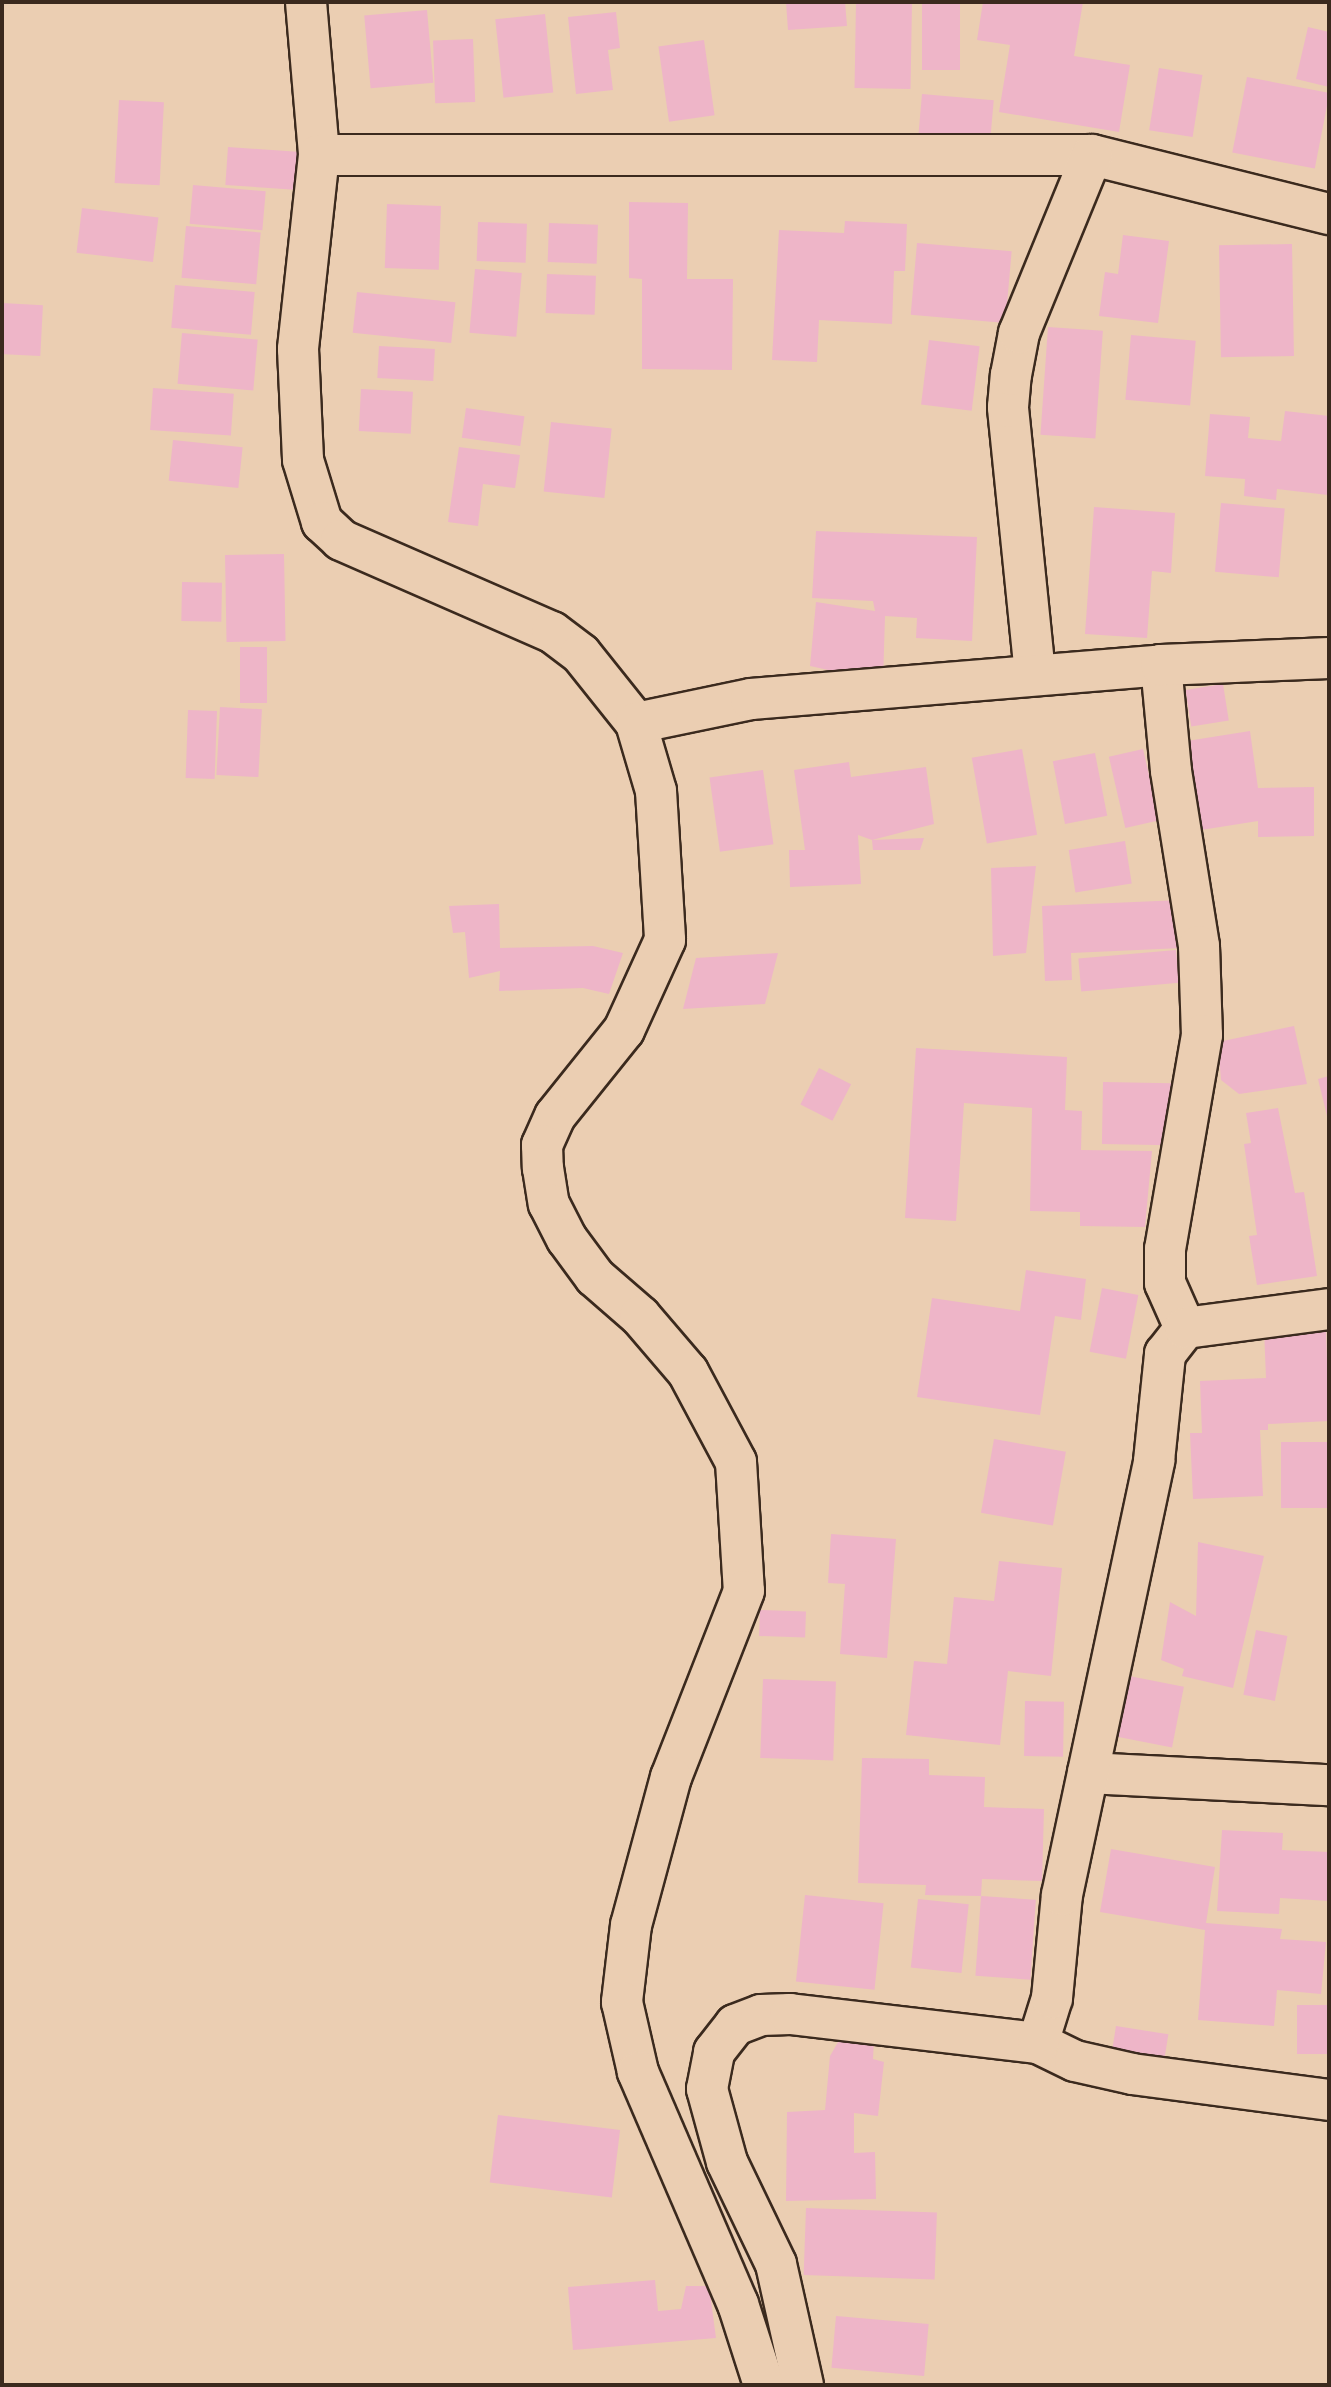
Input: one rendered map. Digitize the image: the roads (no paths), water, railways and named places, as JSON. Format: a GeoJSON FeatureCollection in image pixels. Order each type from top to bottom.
{"type":"FeatureCollection","features":[{"type":"Feature","properties":{"kind":"street"},"geometry":{"type":"LineString","coordinates":[[306,2],[319,155],[298,349],[303,460],[322,522],[341,540],[552,632],[581,654],[636,723],[656,791],[665,940],[640,986],[624,1030],[555,1116],[542,1145],[543,1168],[549,1204],[567,1239],[595,1277],[640,1316],[688,1372],[736,1462],[744,1591],[671,1777],[631,1925],[622,2002],[638,2072],[738,2304],[764,2385]]}},
{"type":"Feature","properties":{"kind":"street"},"geometry":{"type":"LineString","coordinates":[[319,155],[1092,155],[1329,214]]}},
{"type":"Feature","properties":{"kind":"street"},"geometry":{"type":"LineString","coordinates":[[1035,674],[1008,407],[1011,375],[1019,333],[1092,155]]}},
{"type":"Feature","properties":{"kind":"street"},"geometry":{"type":"LineString","coordinates":[[636,723],[751,699],[1161,665],[1329,658]]}},
{"type":"Feature","properties":{"kind":"street"},"geometry":{"type":"LineString","coordinates":[[1161,665],[1171,771],[1199,946],[1202,1035],[1165,1249],[1165,1283],[1185,1328]]}},
{"type":"Feature","properties":{"kind":"street"},"geometry":{"type":"LineString","coordinates":[[1038,2043],[1052,1998],[1062,1895],[1154,1461],[1165,1354],[1185,1328],[1329,1309]]}},
{"type":"Feature","properties":{"kind":"street"},"geometry":{"type":"LineString","coordinates":[[1088,1773],[1329,1785]]}},
{"type":"Feature","properties":{"kind":"street"},"geometry":{"type":"LineString","coordinates":[[803,2385],[776,2264],[727,2162],[707,2089],[714,2052],[735,2025],[761,2015],[790,2014],[1038,2043],[1075,2061],[1132,2074],[1329,2100]]}}]}
